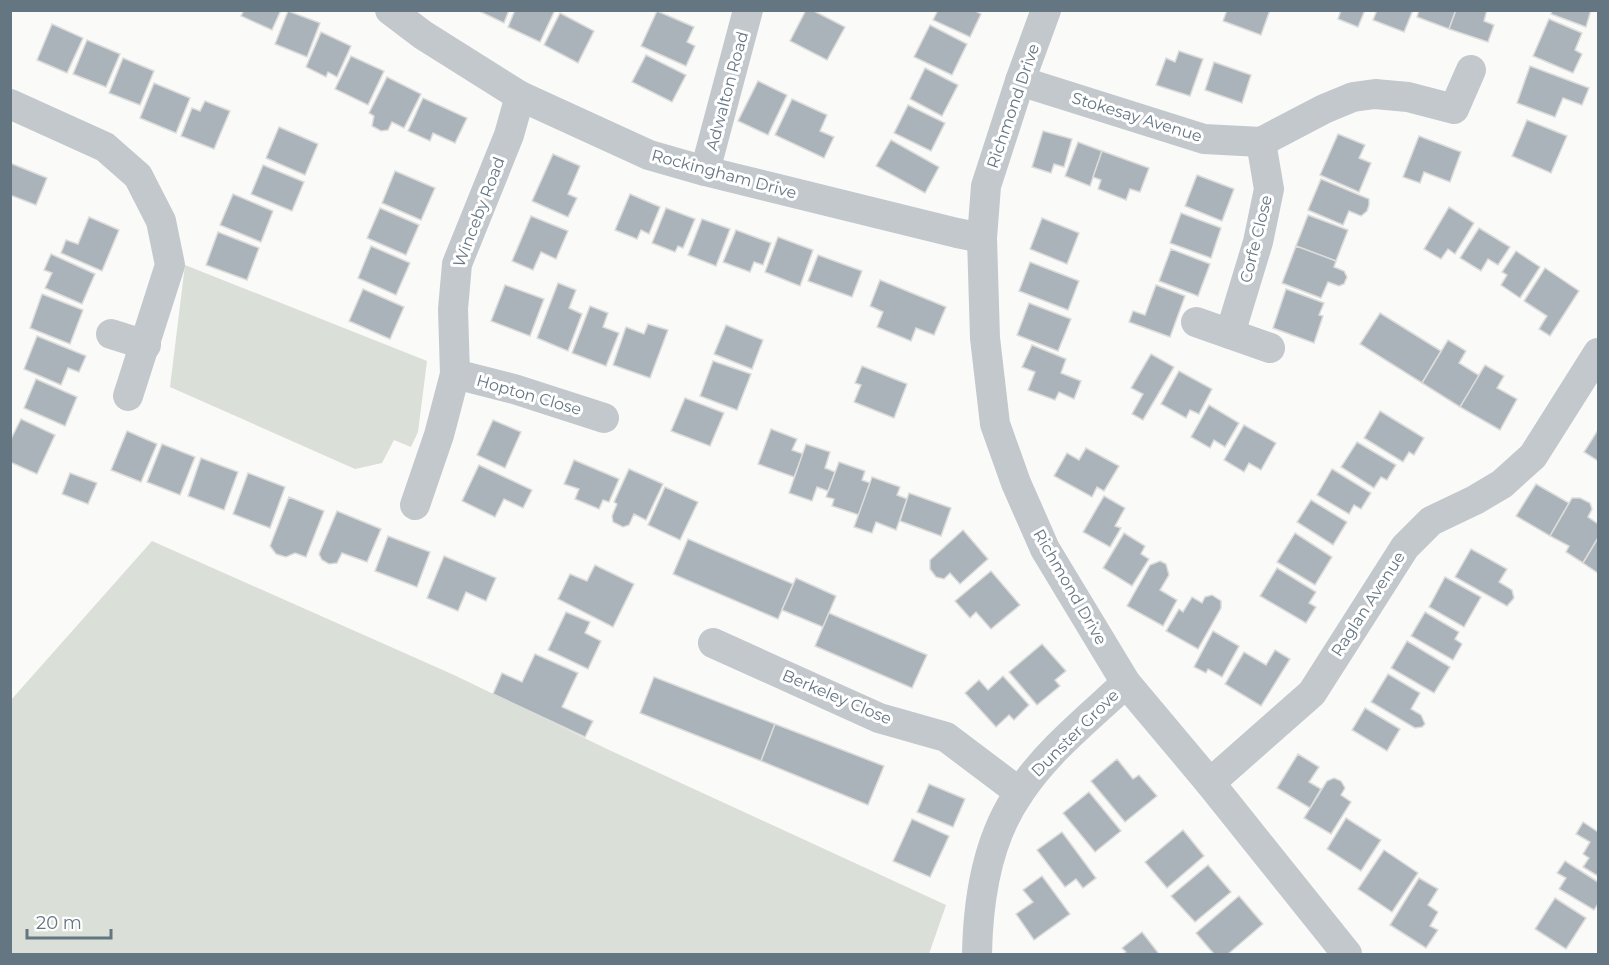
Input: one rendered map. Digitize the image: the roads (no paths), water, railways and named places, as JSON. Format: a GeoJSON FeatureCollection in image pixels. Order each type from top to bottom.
{"type":"FeatureCollection","features":[{"type":"Feature","properties":{"kind":"street","name":"Rockingham Drive"},"geometry":{"type":"LineString","coordinates":[[390,10],[423,35],[520,96],[649,155],[705,171],[982,238]]}},
{"type":"Feature","properties":{"kind":"street","name":"Adwalton Road"},"geometry":{"type":"LineString","coordinates":[[705,171],[748,10]]}},
{"type":"Feature","properties":{"kind":"street","name":"Richmond Drive"},"geometry":{"type":"LineString","coordinates":[[1046,10],[986,186],[982,238],[985,338],[996,424],[1016,483],[1045,549],[1126,683],[1210,783],[1347,954]]}},
{"type":"Feature","properties":{"kind":"street","name":"Stokesay Avenue"},"geometry":{"type":"LineString","coordinates":[[1020,81],[1204,139],[1261,142],[1353,97],[1376,94],[1408,97],[1454,109],[1471,70]]}},
{"type":"Feature","properties":{"kind":"street","name":"Winceby Road"},"geometry":{"type":"LineString","coordinates":[[415,505],[439,435],[455,374],[453,309],[457,264],[509,135],[520,96]]}},
{"type":"Feature","properties":{"kind":"street"},"geometry":{"type":"LineString","coordinates":[[10,104],[105,147],[138,176],[161,221],[170,265],[128,396]]}},
{"type":"Feature","properties":{"kind":"street","name":"Corfe Close"},"geometry":{"type":"LineString","coordinates":[[1230,334],[1258,242],[1269,189],[1261,142]]}},
{"type":"Feature","properties":{"kind":"street"},"geometry":{"type":"LineString","coordinates":[[1196,322],[1270,348]]}},
{"type":"Feature","properties":{"kind":"street"},"geometry":{"type":"LineString","coordinates":[[111,334],[146,345]]}},
{"type":"Feature","properties":{"kind":"street","name":"Raglan Avenue"},"geometry":{"type":"LineString","coordinates":[[1210,783],[1312,693],[1405,547],[1431,521],[1502,484],[1533,456],[1599,353]]}},
{"type":"Feature","properties":{"kind":"street","name":"Hopton Close"},"geometry":{"type":"LineString","coordinates":[[455,374],[514,389],[604,418]]}},
{"type":"Feature","properties":{"kind":"street","name":"Berkeley Close"},"geometry":{"type":"LineString","coordinates":[[713,643],[879,718],[946,737],[1019,792]]}},
{"type":"Feature","properties":{"kind":"street","name":"Dunster Grove"},"geometry":{"type":"LineString","coordinates":[[977,954],[978,920],[987,872],[1000,827],[1019,792],[1044,761],[1126,683]]}}]}
